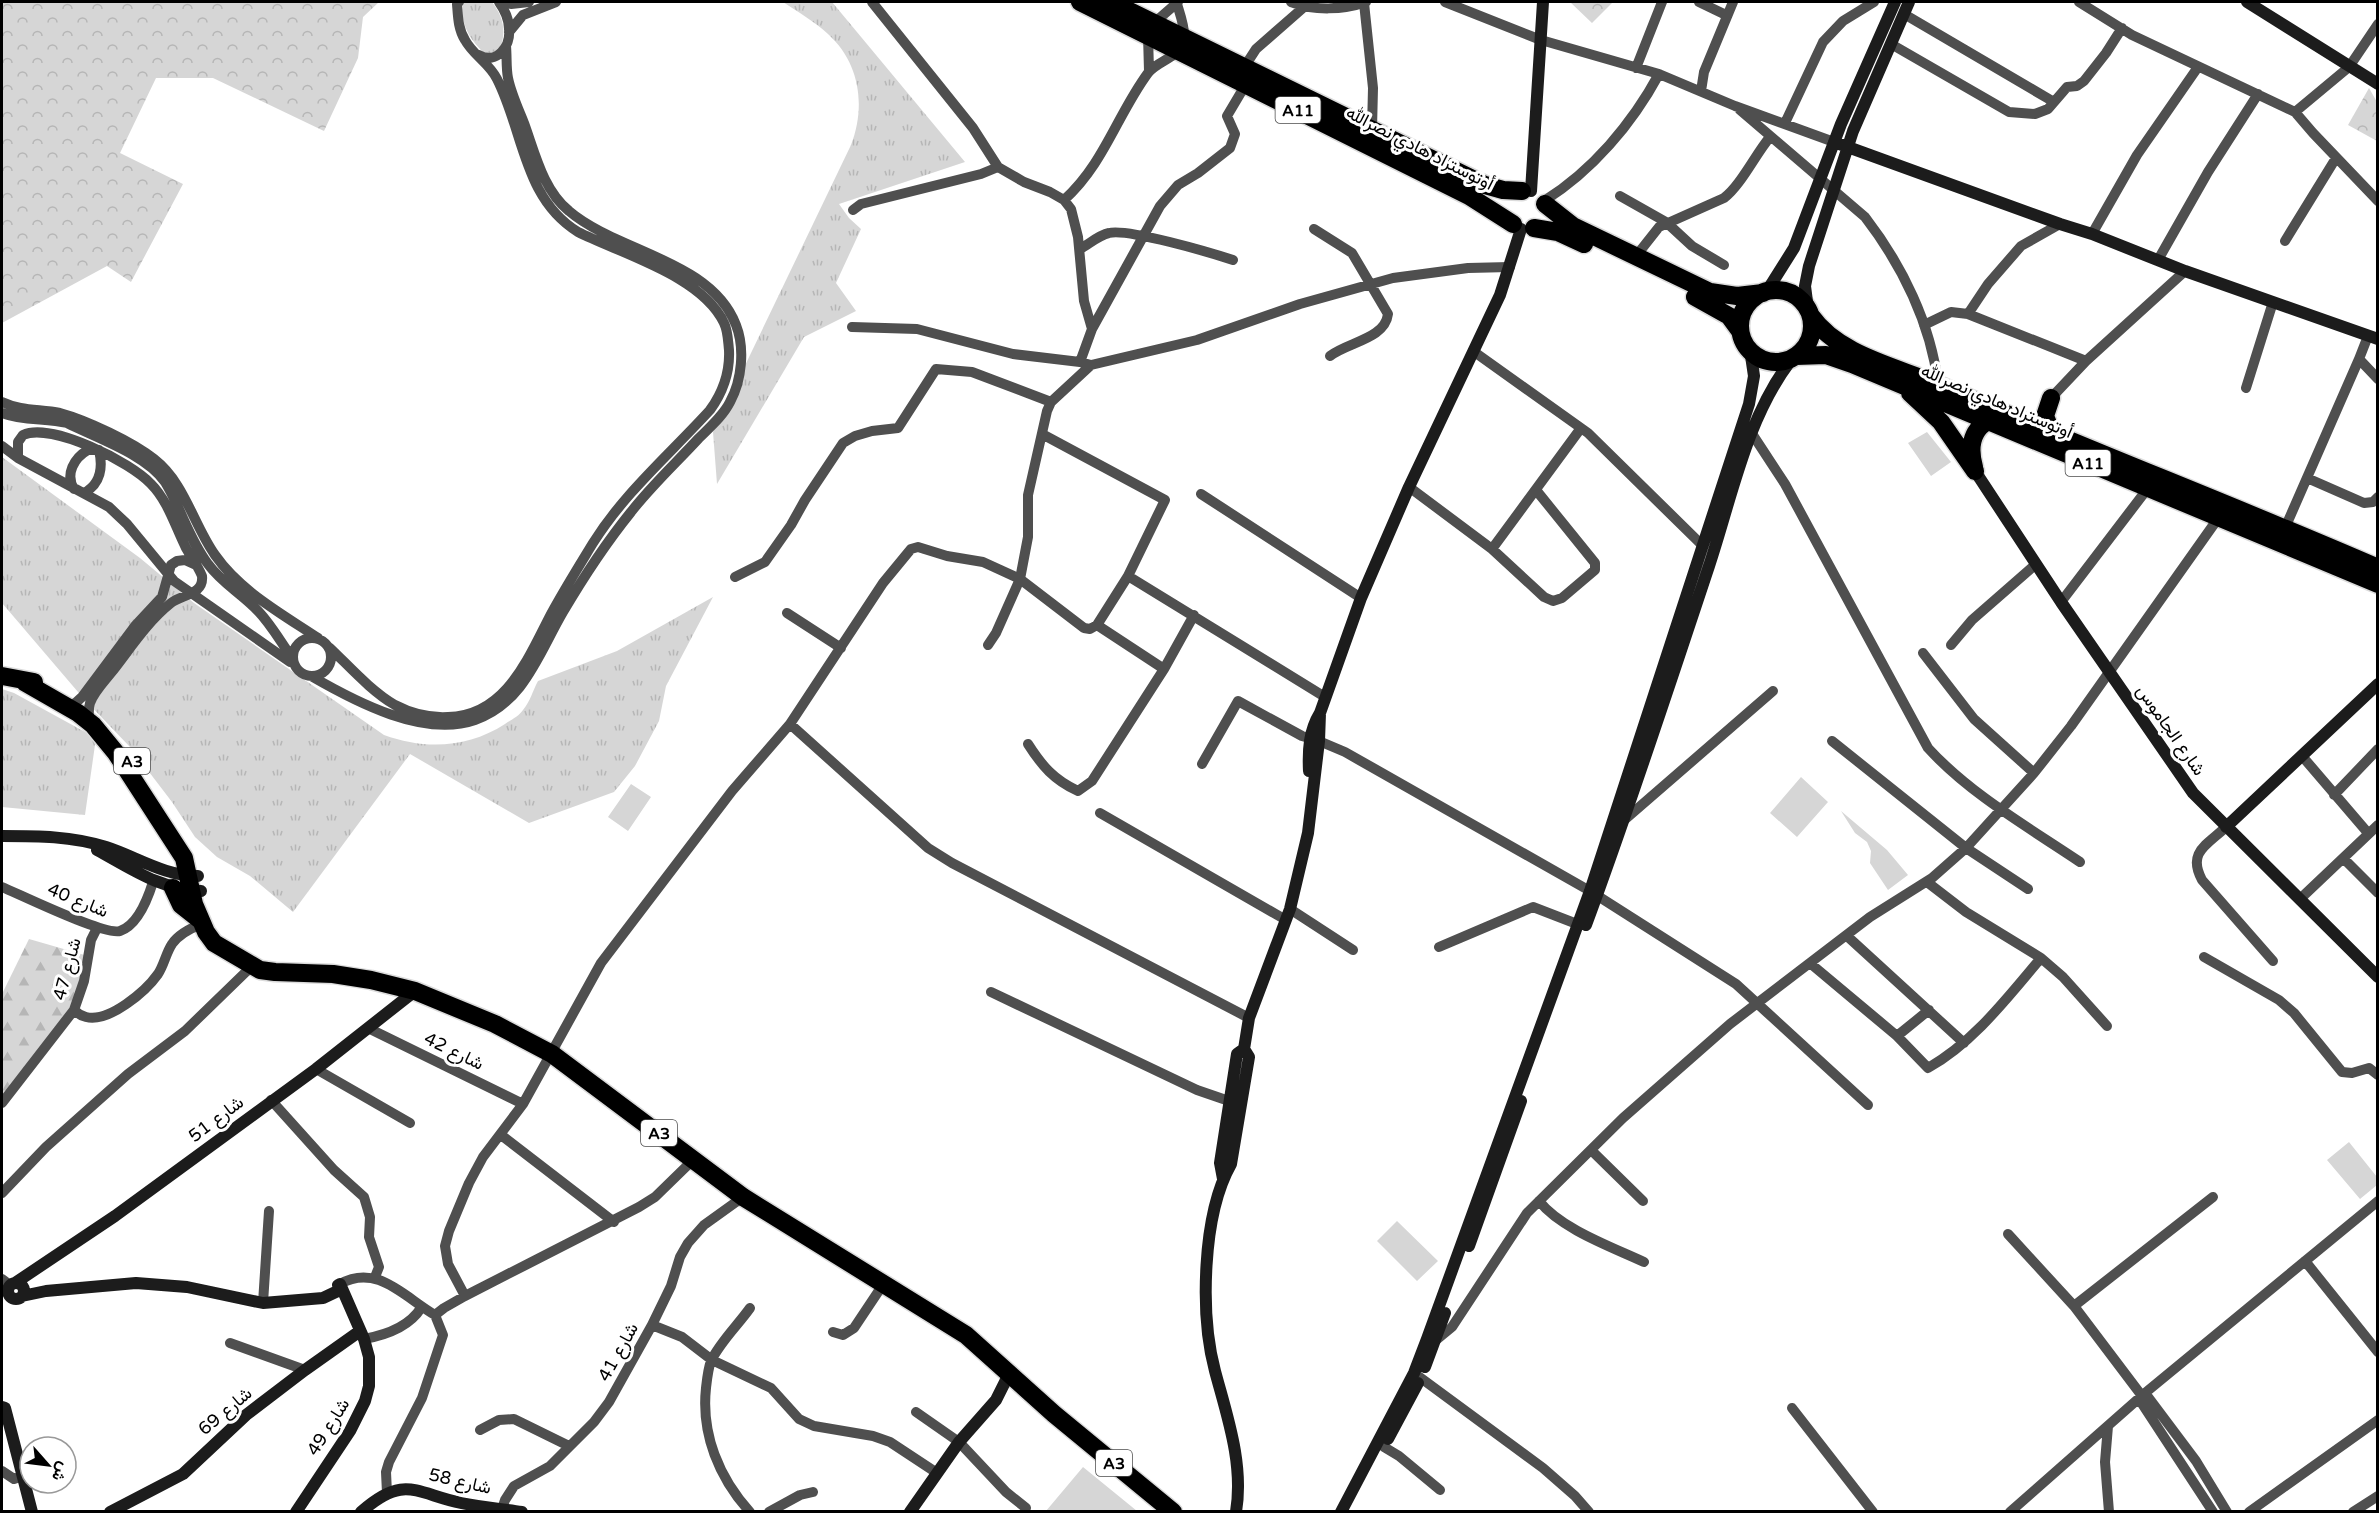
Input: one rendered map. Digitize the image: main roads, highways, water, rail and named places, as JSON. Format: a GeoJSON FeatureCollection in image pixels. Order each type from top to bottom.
{"type":"FeatureCollection","features":[{"type":"Feature","properties":{"kind":"highway","name":"أوتوستراد هادي نصرالله"},"geometry":{"type":"LineString","coordinates":[[1080,2],[1151,29],[1245,75],[1522,227],[1564,235],[1710,304],[1733,320],[1744,343],[1756,356],[1767,361],[1780,362],[1794,358],[1826,355],[1894,381],[2378,584]]}},
{"type":"Feature","properties":{"kind":"highway","name":"أوتوستراد هادي نصرالله"},"geometry":{"type":"LineString","coordinates":[[1110,2],[1151,29]]}},
{"type":"Feature","properties":{"kind":"highway","name":"أوتوستراد هادي نصرالله"},"geometry":{"type":"LineString","coordinates":[[1245,75],[1372,129],[1485,185],[1535,197],[1573,226],[1675,277],[1716,294],[1737,297],[1779,290],[1791,293],[1801,300],[1825,332],[1842,344],[2020,421],[2378,568]]}},
{"type":"Feature","properties":{"kind":"highway"},"geometry":{"type":"LineString","coordinates":[[1513,196],[1535,197],[1545,217],[1522,227],[1508,215],[1508,205],[1513,196]]}},
{"type":"Feature","properties":{"kind":"highway"},"geometry":{"type":"LineString","coordinates":[[1740,331],[1743,311],[1751,300],[1765,292]]}},
{"type":"Feature","properties":{"kind":"highway"},"geometry":{"type":"LineString","coordinates":[[1794,358],[1805,348],[1810,338],[1812,327],[1809,312]]}},
{"type":"Feature","properties":{"kind":"highway"},"geometry":{"type":"LineString","coordinates":[[1894,381],[1936,417],[1975,471],[1971,457],[1972,440],[1978,428],[1988,421]]}},
{"type":"Feature","properties":{"kind":"highway"},"geometry":{"type":"LineString","coordinates":[[2020,421],[2051,398],[2045,416],[2052,434]]}},
{"type":"Feature","properties":{"kind":"highway","name":"A3"},"geometry":{"type":"LineString","coordinates":[[2,676],[24,682],[81,710],[116,753],[184,858],[190,884],[221,936],[223,947]]}},
{"type":"Feature","properties":{"kind":"highway","name":"A3"},"geometry":{"type":"LineString","coordinates":[[190,884],[181,905],[202,922],[214,943],[252,966],[275,972],[333,974],[415,991],[495,1024],[552,1054],[743,1197],[966,1335],[1173,1512]]}}]}
